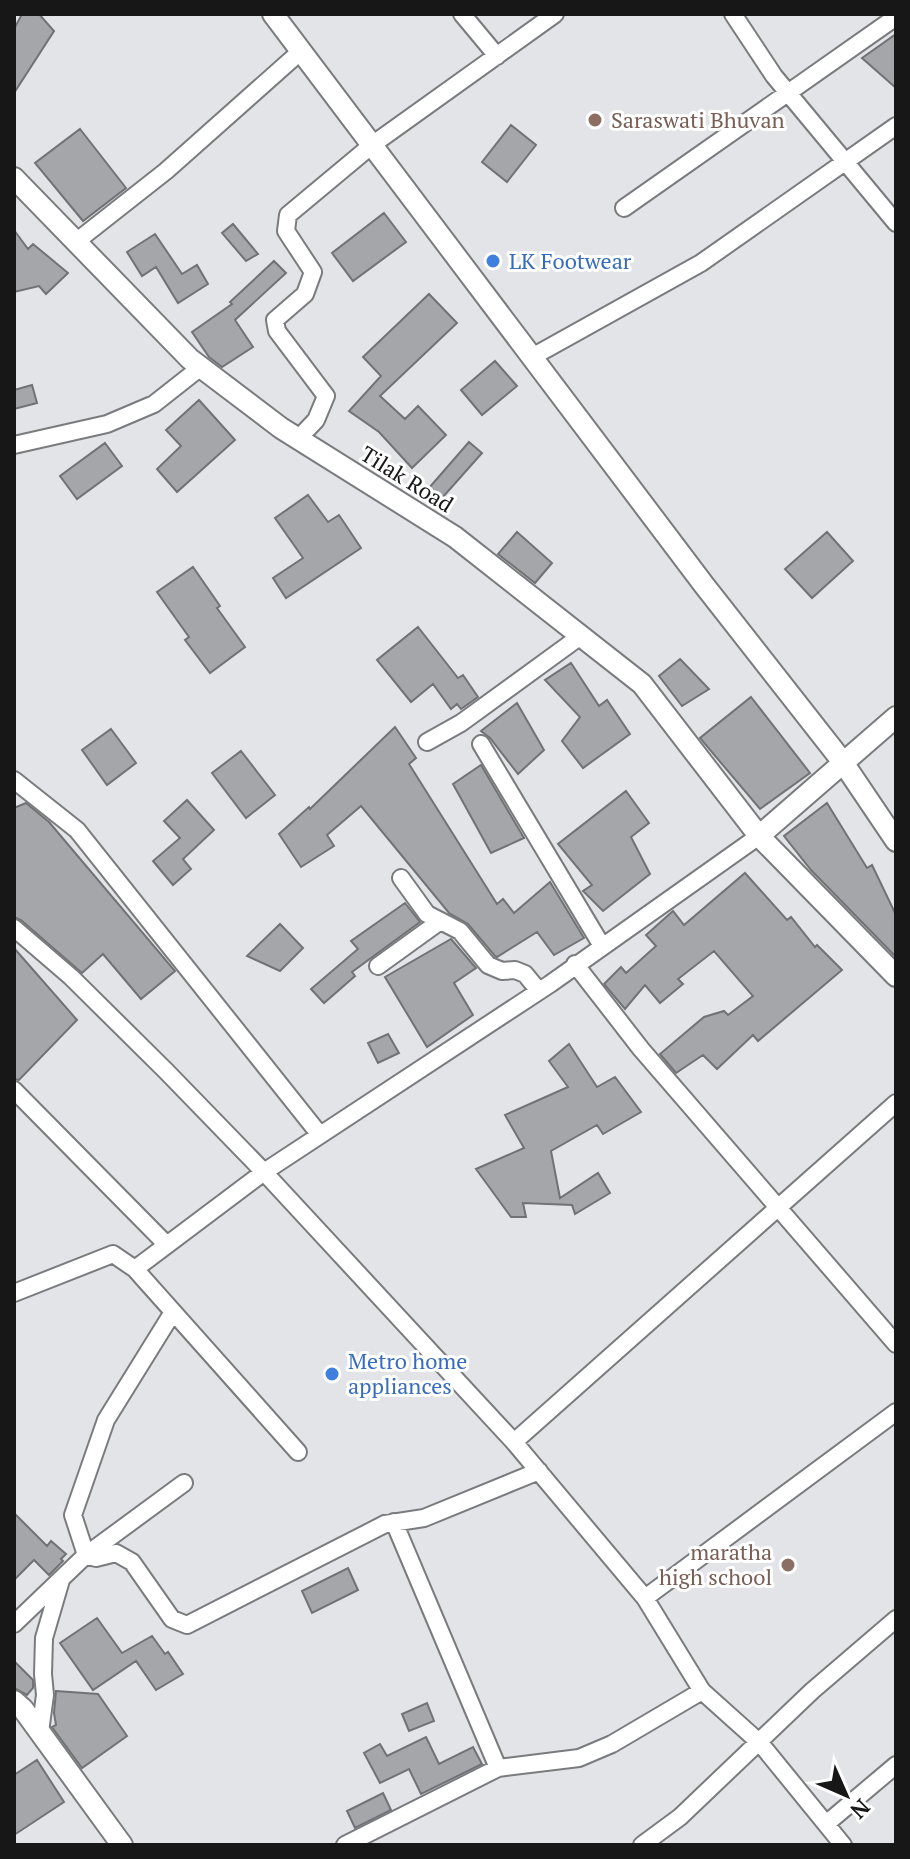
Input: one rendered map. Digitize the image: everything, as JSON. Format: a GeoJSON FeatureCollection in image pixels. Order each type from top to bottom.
{"type":"FeatureCollection","features":[{"type":"Feature","properties":{"kind":"street"},"geometry":{"type":"LineString","coordinates":[[273,14],[704,585],[842,761],[896,841]]}},
{"type":"Feature","properties":{"kind":"street"},"geometry":{"type":"LineString","coordinates":[[462,14],[497,56]]}},
{"type":"Feature","properties":{"kind":"street"},"geometry":{"type":"LineString","coordinates":[[298,439],[316,420],[326,396],[277,331],[275,320],[305,294],[313,272],[286,231],[288,215],[372,145],[555,14]]}},
{"type":"Feature","properties":{"kind":"street"},"geometry":{"type":"LineString","coordinates":[[733,14],[788,93],[896,223]]}},
{"type":"Feature","properties":{"kind":"street"},"geometry":{"type":"LineString","coordinates":[[624,208],[896,17]]}},
{"type":"Feature","properties":{"kind":"street"},"geometry":{"type":"LineString","coordinates":[[77,241],[174,165],[301,51]]}},
{"type":"Feature","properties":{"kind":"street"},"geometry":{"type":"LineString","coordinates":[[532,357],[701,263],[896,126]]}},
{"type":"Feature","properties":{"kind":"street","name":"Tilak Road"},"geometry":{"type":"LineString","coordinates":[[14,178],[190,359],[298,439],[455,537],[642,684],[759,836],[896,976]]}},
{"type":"Feature","properties":{"kind":"street"},"geometry":{"type":"LineString","coordinates":[[14,445],[107,424],[154,404],[201,367]]}},
{"type":"Feature","properties":{"kind":"street"},"geometry":{"type":"LineString","coordinates":[[427,742],[461,723],[582,635]]}},
{"type":"Feature","properties":{"kind":"street"},"geometry":{"type":"LineString","coordinates":[[135,1269],[264,1172],[539,991],[759,836],[896,717]]}},
{"type":"Feature","properties":{"kind":"street"},"geometry":{"type":"LineString","coordinates":[[481,744],[602,946]]}},
{"type":"Feature","properties":{"kind":"street"},"geometry":{"type":"LineString","coordinates":[[14,780],[77,830],[320,1135]]}},
{"type":"Feature","properties":{"kind":"street"},"geometry":{"type":"LineString","coordinates":[[401,878],[427,914],[460,931],[488,965],[502,971],[515,970],[525,974],[539,991]]}},
{"type":"Feature","properties":{"kind":"street"},"geometry":{"type":"LineString","coordinates":[[378,966],[439,922]]}},
{"type":"Feature","properties":{"kind":"street"},"geometry":{"type":"LineString","coordinates":[[14,928],[71,977],[264,1172],[514,1442],[645,1598],[702,1691],[760,1743],[843,1845]]}},
{"type":"Feature","properties":{"kind":"street"},"geometry":{"type":"LineString","coordinates":[[575,964],[641,1049],[896,1344]]}},
{"type":"Feature","properties":{"kind":"street"},"geometry":{"type":"LineString","coordinates":[[14,1090],[167,1245]]}},
{"type":"Feature","properties":{"kind":"street"},"geometry":{"type":"LineString","coordinates":[[514,1442],[896,1103]]}},
{"type":"Feature","properties":{"kind":"street"},"geometry":{"type":"LineString","coordinates":[[14,1293],[113,1254],[135,1269],[298,1452]]}},
{"type":"Feature","properties":{"kind":"street"},"geometry":{"type":"LineString","coordinates":[[86,1555],[73,1515],[106,1420],[173,1312]]}},
{"type":"Feature","properties":{"kind":"street"},"geometry":{"type":"LineString","coordinates":[[645,1598],[896,1412]]}},
{"type":"Feature","properties":{"kind":"street"},"geometry":{"type":"LineString","coordinates":[[86,1555],[96,1558],[116,1553],[132,1562],[172,1619],[187,1625],[385,1524],[424,1518],[539,1471]]}},
{"type":"Feature","properties":{"kind":"street"},"geometry":{"type":"LineString","coordinates":[[14,1624],[86,1555],[184,1483]]}},
{"type":"Feature","properties":{"kind":"street"},"geometry":{"type":"LineString","coordinates":[[394,1522],[498,1768]]}},
{"type":"Feature","properties":{"kind":"street"},"geometry":{"type":"LineString","coordinates":[[40,1732],[45,1695],[44,1638],[61,1578]]}},
{"type":"Feature","properties":{"kind":"street"},"geometry":{"type":"LineString","coordinates":[[642,1845],[680,1817],[812,1691],[896,1619]]}},
{"type":"Feature","properties":{"kind":"street"},"geometry":{"type":"LineString","coordinates":[[345,1845],[498,1768],[579,1758],[612,1744],[702,1691]]}},
{"type":"Feature","properties":{"kind":"street"},"geometry":{"type":"LineString","coordinates":[[14,1701],[122,1845]]}},
{"type":"Feature","properties":{"kind":"street"},"geometry":{"type":"LineString","coordinates":[[826,1824],[896,1765]]}},
{"type":"Feature","properties":{"kind":"building"},"geometry":{"type":"Polygon","coordinates":[[[22,14],[39,14],[54,31],[14,93],[14,29],[22,14]]]}},
{"type":"Feature","properties":{"kind":"building"},"geometry":{"type":"Polygon","coordinates":[[[896,34],[896,88],[862,58],[896,34]]]}},
{"type":"Feature","properties":{"kind":"building"},"geometry":{"type":"Polygon","coordinates":[[[511,125],[536,145],[507,182],[482,162],[511,125]]]}},
{"type":"Feature","properties":{"kind":"building"},"geometry":{"type":"Polygon","coordinates":[[[80,129],[126,188],[83,221],[35,163],[80,129]]]}},
{"type":"Feature","properties":{"kind":"building"},"geometry":{"type":"Polygon","coordinates":[[[384,213],[406,242],[353,281],[332,253],[384,213]]]}},
{"type":"Feature","properties":{"kind":"building"},"geometry":{"type":"Polygon","coordinates":[[[233,224],[258,254],[246,261],[222,233],[233,224]]]}},
{"type":"Feature","properties":{"kind":"building"},"geometry":{"type":"Polygon","coordinates":[[[14,230],[28,249],[33,244],[68,273],[46,294],[39,286],[14,292],[14,230]]]}},
{"type":"Feature","properties":{"kind":"building"},"geometry":{"type":"Polygon","coordinates":[[[155,234],[182,274],[197,265],[208,284],[178,303],[156,267],[142,276],[127,252],[155,234]]]}},
{"type":"Feature","properties":{"kind":"building"},"geometry":{"type":"Polygon","coordinates":[[[274,261],[286,273],[235,320],[253,347],[222,367],[209,357],[192,332],[232,304],[230,302],[274,261]]]}},
{"type":"Feature","properties":{"kind":"building"},"geometry":{"type":"Polygon","coordinates":[[[429,294],[457,323],[380,396],[405,419],[418,406],[446,435],[412,468],[379,432],[349,411],[381,376],[363,357],[429,294]]]}},
{"type":"Feature","properties":{"kind":"building"},"geometry":{"type":"Polygon","coordinates":[[[495,361],[517,386],[482,415],[461,390],[495,361]]]}},
{"type":"Feature","properties":{"kind":"building"},"geometry":{"type":"Polygon","coordinates":[[[32,385],[37,403],[14,409],[14,390],[32,385]]]}},
{"type":"Feature","properties":{"kind":"building"},"geometry":{"type":"Polygon","coordinates":[[[199,400],[235,440],[177,492],[157,469],[181,446],[166,430],[199,400]]]}},
{"type":"Feature","properties":{"kind":"building"},"geometry":{"type":"Polygon","coordinates":[[[469,442],[482,453],[434,507],[422,496],[469,442]]]}},
{"type":"Feature","properties":{"kind":"building"},"geometry":{"type":"Polygon","coordinates":[[[105,443],[122,466],[77,499],[60,476],[105,443]]]}},
{"type":"Feature","properties":{"kind":"building"},"geometry":{"type":"Polygon","coordinates":[[[308,495],[328,522],[339,515],[361,548],[286,598],[273,578],[303,558],[275,518],[308,495]]]}},
{"type":"Feature","properties":{"kind":"building"},"geometry":{"type":"Polygon","coordinates":[[[517,532],[552,563],[535,583],[498,554],[517,532]]]}},
{"type":"Feature","properties":{"kind":"building"},"geometry":{"type":"Polygon","coordinates":[[[827,532],[853,561],[812,598],[785,569],[827,532]]]}},
{"type":"Feature","properties":{"kind":"building"},"geometry":{"type":"Polygon","coordinates":[[[193,567],[245,647],[210,673],[185,640],[189,637],[157,592],[193,567]]]}},
{"type":"Feature","properties":{"kind":"building"},"geometry":{"type":"Polygon","coordinates":[[[418,627],[458,678],[463,675],[478,697],[461,709],[457,704],[451,709],[433,684],[411,702],[377,660],[418,627]]]}},
{"type":"Feature","properties":{"kind":"building"},"geometry":{"type":"Polygon","coordinates":[[[680,659],[709,689],[682,706],[659,676],[680,659]]]}},
{"type":"Feature","properties":{"kind":"building"},"geometry":{"type":"Polygon","coordinates":[[[571,663],[599,706],[607,700],[630,734],[583,768],[562,741],[580,717],[545,680],[571,663]]]}},
{"type":"Feature","properties":{"kind":"building"},"geometry":{"type":"Polygon","coordinates":[[[751,697],[810,773],[760,809],[700,738],[751,697]]]}},
{"type":"Feature","properties":{"kind":"building"},"geometry":{"type":"Polygon","coordinates":[[[517,703],[544,750],[518,774],[481,731],[517,703]]]}},
{"type":"Feature","properties":{"kind":"building"},"geometry":{"type":"Polygon","coordinates":[[[395,727],[416,758],[409,764],[497,904],[503,899],[514,913],[550,882],[584,938],[554,955],[537,932],[495,956],[468,924],[449,913],[361,806],[327,835],[334,846],[301,867],[279,834],[310,809],[395,727]]]}},
{"type":"Feature","properties":{"kind":"building"},"geometry":{"type":"Polygon","coordinates":[[[111,729],[136,763],[107,785],[82,750],[111,729]]]}},
{"type":"Feature","properties":{"kind":"building"},"geometry":{"type":"Polygon","coordinates":[[[241,751],[275,795],[246,818],[212,773],[241,751]]]}},
{"type":"Feature","properties":{"kind":"building"},"geometry":{"type":"Polygon","coordinates":[[[481,765],[524,838],[491,853],[453,784],[481,765]]]}},
{"type":"Feature","properties":{"kind":"building"},"geometry":{"type":"Polygon","coordinates":[[[626,791],[649,823],[631,837],[650,874],[603,911],[583,891],[592,885],[558,844],[626,791]]]}},
{"type":"Feature","properties":{"kind":"building"},"geometry":{"type":"Polygon","coordinates":[[[187,800],[214,830],[183,859],[191,869],[173,885],[153,861],[180,838],[164,821],[187,800]]]}},
{"type":"Feature","properties":{"kind":"building"},"geometry":{"type":"Polygon","coordinates":[[[26,803],[49,822],[175,971],[141,999],[103,954],[82,973],[14,917],[14,808],[26,803]]]}},
{"type":"Feature","properties":{"kind":"building"},"geometry":{"type":"Polygon","coordinates":[[[827,803],[867,868],[872,865],[896,915],[896,957],[811,870],[784,836],[827,803]]]}},
{"type":"Feature","properties":{"kind":"building"},"geometry":{"type":"Polygon","coordinates":[[[745,873],[787,920],[791,917],[815,947],[817,945],[842,970],[758,1041],[753,1035],[717,1069],[703,1055],[676,1073],[660,1054],[704,1017],[724,1011],[728,1015],[753,996],[714,951],[678,979],[683,984],[660,1003],[645,985],[625,1009],[604,984],[621,967],[626,973],[656,946],[646,935],[673,911],[684,925],[745,873]]]}},
{"type":"Feature","properties":{"kind":"building"},"geometry":{"type":"Polygon","coordinates":[[[405,903],[420,922],[352,972],[355,976],[324,1003],[311,989],[358,949],[351,941],[405,903]]]}},
{"type":"Feature","properties":{"kind":"building"},"geometry":{"type":"Polygon","coordinates":[[[280,924],[303,948],[280,971],[247,956],[280,924]]]}},
{"type":"Feature","properties":{"kind":"building"},"geometry":{"type":"Polygon","coordinates":[[[451,939],[476,968],[454,983],[473,1015],[427,1047],[385,977],[451,939]]]}},
{"type":"Feature","properties":{"kind":"building"},"geometry":{"type":"Polygon","coordinates":[[[14,948],[77,1020],[19,1080],[14,1079],[14,948]]]}},
{"type":"Feature","properties":{"kind":"building"},"geometry":{"type":"Polygon","coordinates":[[[388,1034],[399,1053],[378,1063],[368,1043],[388,1034]]]}},
{"type":"Feature","properties":{"kind":"building"},"geometry":{"type":"Polygon","coordinates":[[[569,1044],[597,1087],[615,1077],[641,1112],[603,1134],[597,1125],[551,1151],[560,1198],[598,1173],[610,1193],[575,1214],[572,1205],[523,1203],[526,1217],[511,1217],[476,1169],[524,1148],[505,1115],[568,1087],[549,1061],[569,1044]]]}},
{"type":"Feature","properties":{"kind":"building"},"geometry":{"type":"Polygon","coordinates":[[[14,1513],[47,1546],[51,1541],[66,1554],[49,1575],[34,1560],[14,1580],[14,1513]]]}},
{"type":"Feature","properties":{"kind":"building"},"geometry":{"type":"Polygon","coordinates":[[[348,1568],[358,1590],[312,1613],[302,1591],[348,1568]]]}},
{"type":"Feature","properties":{"kind":"building"},"geometry":{"type":"Polygon","coordinates":[[[97,1618],[122,1653],[152,1636],[183,1674],[156,1690],[136,1661],[93,1690],[60,1643],[97,1618]]]}},
{"type":"Feature","properties":{"kind":"building"},"geometry":{"type":"Polygon","coordinates":[[[14,1661],[33,1680],[33,1688],[27,1695],[14,1688],[14,1661]]]}},
{"type":"Feature","properties":{"kind":"building"},"geometry":{"type":"Polygon","coordinates":[[[56,1691],[98,1694],[127,1736],[82,1768],[52,1727],[56,1725],[56,1691]]]}},
{"type":"Feature","properties":{"kind":"building"},"geometry":{"type":"Polygon","coordinates":[[[427,1703],[434,1721],[409,1731],[402,1714],[427,1703]]]}},
{"type":"Feature","properties":{"kind":"building"},"geometry":{"type":"Polygon","coordinates":[[[426,1737],[439,1764],[473,1747],[482,1764],[421,1794],[409,1769],[380,1783],[364,1753],[380,1744],[387,1756],[426,1737]]]}},
{"type":"Feature","properties":{"kind":"building"},"geometry":{"type":"Polygon","coordinates":[[[37,1760],[64,1802],[14,1835],[14,1775],[37,1760]]]}},
{"type":"Feature","properties":{"kind":"building"},"geometry":{"type":"Polygon","coordinates":[[[383,1793],[391,1810],[355,1828],[347,1811],[383,1793]]]}},
{"type":"Feature","properties":{"kind":"place","name":"Saraswati Bhuvan"},"geometry":{"type":"Point","coordinates":[595,120]}},
{"type":"Feature","properties":{"kind":"place","name":"LK Footwear"},"geometry":{"type":"Point","coordinates":[493,261]}},
{"type":"Feature","properties":{"kind":"place","name":"Metro home appliances"},"geometry":{"type":"Point","coordinates":[332,1374]}},
{"type":"Feature","properties":{"kind":"place","name":"maratha high school"},"geometry":{"type":"Point","coordinates":[788,1565]}}]}
